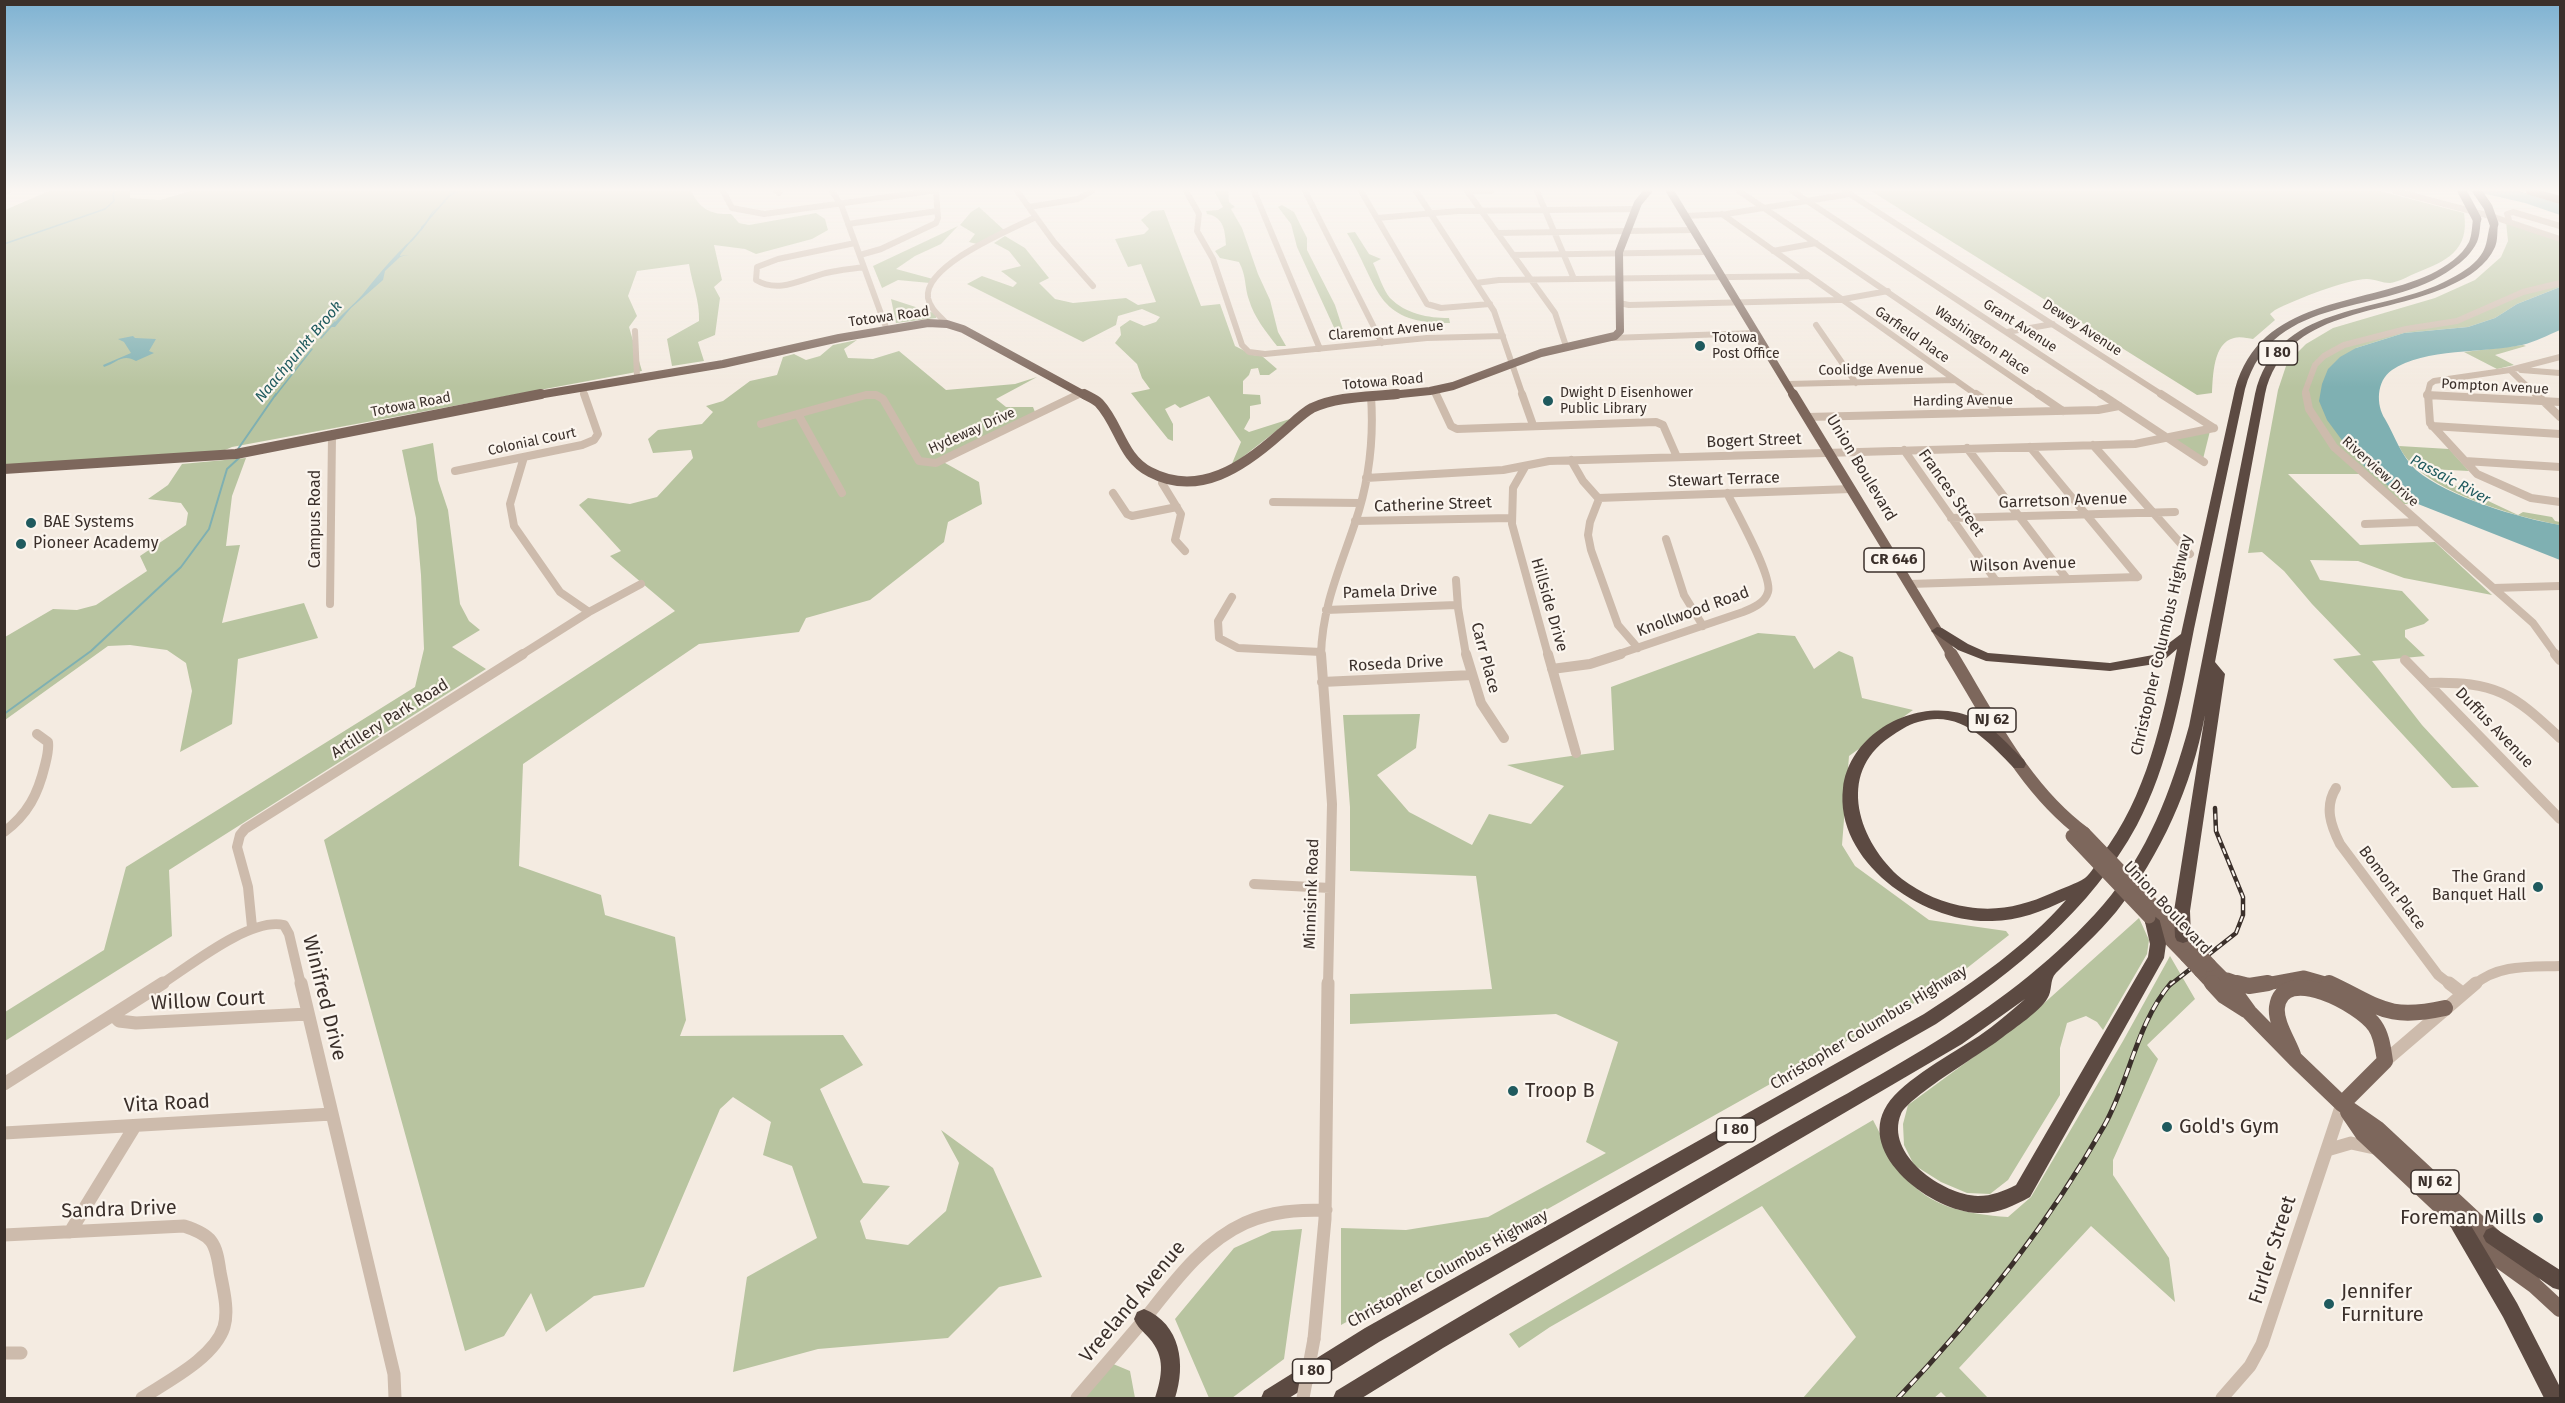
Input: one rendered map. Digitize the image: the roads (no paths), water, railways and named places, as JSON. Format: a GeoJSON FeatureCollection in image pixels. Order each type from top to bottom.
{"type":"FeatureCollection","features":[{"type":"Feature","properties":{"kind":"highway","name":"Christopher Columbus Highway"},"geometry":{"type":"LineString","coordinates":[[1271,1398],[1397,1321],[1930,1019],[1974,991],[2020,955],[2054,924],[2091,881],[2129,826],[2152,777],[2168,721],[2240,388],[2253,356],[2271,336],[2298,320],[2332,307],[2417,284],[2444,271],[2462,256]]}},
{"type":"Feature","properties":{"kind":"highway","name":"I 80"},"geometry":{"type":"LineString","coordinates":[[1343,1398],[1427,1346],[1933,1054],[2003,1008],[2045,975],[2105,915],[2136,874],[2156,841],[2184,774],[2260,394],[2266,374],[2274,359],[2292,340],[2319,324],[2421,294],[2461,277],[2475,268],[2485,256]]}},
{"type":"Feature","properties":{"kind":"highway"},"geometry":{"type":"LineString","coordinates":[[1937,631],[1970,651],[1995,659],[2110,667],[2131,666],[2158,658],[2187,635]]}},
{"type":"Feature","properties":{"kind":"highway"},"geometry":{"type":"LineString","coordinates":[[2183,937],[2182,911],[2218,674],[2208,662]]}},
{"type":"Feature","properties":{"kind":"highway"},"geometry":{"type":"LineString","coordinates":[[2019,764],[1985,731],[1964,719],[1932,714],[1907,720],[1877,738],[1862,754],[1851,784],[1850,805],[1860,839],[1871,859],[1897,884],[1931,903],[1969,914],[1994,916],[2018,912],[2091,881]]}},
{"type":"Feature","properties":{"kind":"highway"},"geometry":{"type":"LineString","coordinates":[[2045,975],[2042,995],[1987,1039],[1906,1097],[1894,1110],[1890,1130],[1892,1142],[1903,1163],[1924,1185],[1948,1198],[1975,1206],[1998,1205],[2023,1191],[2156,958],[2158,948],[2155,918]]}},
{"type":"Feature","properties":{"kind":"highway"},"geometry":{"type":"LineString","coordinates":[[2460,1225],[2513,1314],[2555,1398]]}},
{"type":"Feature","properties":{"kind":"highway"},"geometry":{"type":"LineString","coordinates":[[2493,1236],[2560,1281]]}},
{"type":"Feature","properties":{"kind":"highway"},"geometry":{"type":"LineString","coordinates":[[1144,1319],[1160,1334],[1171,1352],[1172,1374],[1166,1398]]}},
{"type":"Feature","properties":{"kind":"main road"},"geometry":{"type":"LineString","coordinates":[[1611,338],[1620,331],[1619,256]]}},
{"type":"Feature","properties":{"kind":"main road","name":"Union Boulevard"},"geometry":{"type":"LineString","coordinates":[[1710,256],[2019,764],[2065,821],[2155,918],[2210,970],[2224,996],[2249,1012],[2342,1104],[2378,1129],[2493,1236],[2535,1286]]}},
{"type":"Feature","properties":{"kind":"main road","name":"Totowa Road"},"geometry":{"type":"LineString","coordinates":[[4,469],[225,455],[582,387],[723,364],[831,339],[928,323],[947,324],[963,329],[1084,392],[1098,402],[1107,413],[1135,460],[1148,471],[1163,478],[1192,480],[1230,471],[1314,407],[1336,399],[1434,390],[1453,386],[1512,363],[1566,346],[1611,338]]}},
{"type":"Feature","properties":{"kind":"main road","name":"Union Boulevard"},"geometry":{"type":"LineString","coordinates":[[2155,918],[2183,937],[2191,953]]}},
{"type":"Feature","properties":{"kind":"main road"},"geometry":{"type":"LineString","coordinates":[[2210,970],[2235,983],[2253,987],[2292,977],[2318,980],[2382,1009],[2401,1014],[2445,1008]]}},
{"type":"Feature","properties":{"kind":"main road"},"geometry":{"type":"LineString","coordinates":[[2295,1059],[2278,1015],[2277,1005],[2283,994],[2300,988],[2334,994],[2362,1011],[2379,1033],[2385,1061],[2342,1104]]}},
{"type":"Feature","properties":{"kind":"main road","name":"Union Boulevard"},"geometry":{"type":"LineString","coordinates":[[2342,1104],[2363,1134],[2383,1153],[2492,1255],[2535,1286],[2560,1309]]}},
{"type":"Feature","properties":{"kind":"street"},"geometry":{"type":"LineString","coordinates":[[792,256],[757,267],[756,280],[760,283],[783,285],[826,273],[864,267]]}},
{"type":"Feature","properties":{"kind":"street"},"geometry":{"type":"LineString","coordinates":[[860,256],[887,330]]}},
{"type":"Feature","properties":{"kind":"street"},"geometry":{"type":"LineString","coordinates":[[947,324],[933,309],[928,297],[929,288],[937,274],[961,256]]}},
{"type":"Feature","properties":{"kind":"street"},"geometry":{"type":"LineString","coordinates":[[1067,256],[1093,286]]}},
{"type":"Feature","properties":{"kind":"street","name":"Claremont Avenue"},"geometry":{"type":"LineString","coordinates":[[1211,256],[1244,348],[1252,353],[1503,336]]}},
{"type":"Feature","properties":{"kind":"street"},"geometry":{"type":"LineString","coordinates":[[1281,256],[1320,349]]}},
{"type":"Feature","properties":{"kind":"street"},"geometry":{"type":"LineString","coordinates":[[1338,256],[1382,343]]}},
{"type":"Feature","properties":{"kind":"street"},"geometry":{"type":"LineString","coordinates":[[1399,256],[1426,304],[1446,308],[1490,304]]}},
{"type":"Feature","properties":{"kind":"street"},"geometry":{"type":"LineString","coordinates":[[1459,256],[1490,304],[1533,426]]}},
{"type":"Feature","properties":{"kind":"street"},"geometry":{"type":"LineString","coordinates":[[1514,256],[1557,316],[1566,346]]}},
{"type":"Feature","properties":{"kind":"street"},"geometry":{"type":"LineString","coordinates":[[1565,256],[1574,279]]}},
{"type":"Feature","properties":{"kind":"street","name":"Garfield Place"},"geometry":{"type":"LineString","coordinates":[[1781,256],[2001,412]]}},
{"type":"Feature","properties":{"kind":"street","name":"Washington Place"},"geometry":{"type":"LineString","coordinates":[[1836,256],[2063,411]]}},
{"type":"Feature","properties":{"kind":"street","name":"Grant Avenue"},"geometry":{"type":"LineString","coordinates":[[1892,256],[2204,462]]}},
{"type":"Feature","properties":{"kind":"street","name":"Dewey Avenue"},"geometry":{"type":"LineString","coordinates":[[1947,256],[2214,428]]}},
{"type":"Feature","properties":{"kind":"street"},"geometry":{"type":"LineString","coordinates":[[1476,282],[1530,279],[1809,276]]}},
{"type":"Feature","properties":{"kind":"street","name":"Riverview Drive"},"geometry":{"type":"LineString","coordinates":[[2560,283],[2523,292],[2457,321],[2406,329],[2344,345],[2324,356],[2312,369],[2305,396],[2309,409],[2324,435],[2340,453],[2534,623],[2560,660]]}},
{"type":"Feature","properties":{"kind":"street"},"geometry":{"type":"LineString","coordinates":[[1619,303],[1737,303],[1842,299],[1888,291]]}},
{"type":"Feature","properties":{"kind":"street"},"geometry":{"type":"LineString","coordinates":[[2007,332],[2053,324]]}},
{"type":"Feature","properties":{"kind":"street"},"geometry":{"type":"LineString","coordinates":[[1816,325],[1856,382]]}},
{"type":"Feature","properties":{"kind":"street"},"geometry":{"type":"LineString","coordinates":[[635,331],[638,377]]}},
{"type":"Feature","properties":{"kind":"street"},"geometry":{"type":"LineString","coordinates":[[1611,338],[1755,333]]}},
{"type":"Feature","properties":{"kind":"street"},"geometry":{"type":"LineString","coordinates":[[2560,357],[2510,370],[2434,381],[2430,384],[2427,395],[2432,426],[2477,474],[2537,500],[2560,502]]}},
{"type":"Feature","properties":{"kind":"street"},"geometry":{"type":"LineString","coordinates":[[2510,370],[2560,373]]}},
{"type":"Feature","properties":{"kind":"street"},"geometry":{"type":"LineString","coordinates":[[2510,370],[2560,417]]}},
{"type":"Feature","properties":{"kind":"street","name":"Coolidge Avenue"},"geometry":{"type":"LineString","coordinates":[[1787,384],[1955,380]]}},
{"type":"Feature","properties":{"kind":"street","name":"Colonial Court"},"geometry":{"type":"LineString","coordinates":[[455,471],[582,445],[596,437],[598,434],[582,387]]}},
{"type":"Feature","properties":{"kind":"street"},"geometry":{"type":"LineString","coordinates":[[1434,390],[1451,426],[1457,429],[1656,422],[1663,425],[1677,457]]}},
{"type":"Feature","properties":{"kind":"street","name":"Hydeway Drive"},"geometry":{"type":"LineString","coordinates":[[761,424],[866,395],[876,395],[883,399],[919,461],[929,464],[941,462],[1084,392]]}},
{"type":"Feature","properties":{"kind":"street","name":"Pompton Avenue"},"geometry":{"type":"LineString","coordinates":[[2427,395],[2560,402]]}},
{"type":"Feature","properties":{"kind":"street","name":"Minnisink Road"},"geometry":{"type":"LineString","coordinates":[[1303,1398],[1323,1277],[1326,1210],[1331,788],[1321,652],[1326,610],[1355,521],[1366,478],[1373,429],[1371,396]]}},
{"type":"Feature","properties":{"kind":"street","name":"Harding Avenue"},"geometry":{"type":"LineString","coordinates":[[1807,417],[2098,410],[2119,406]]}},
{"type":"Feature","properties":{"kind":"street"},"geometry":{"type":"LineString","coordinates":[[798,414],[842,493]]}},
{"type":"Feature","properties":{"kind":"street"},"geometry":{"type":"LineString","coordinates":[[2432,426],[2560,434]]}},
{"type":"Feature","properties":{"kind":"street","name":"Bogert Street"},"geometry":{"type":"LineString","coordinates":[[1366,478],[1525,467],[1543,461],[2135,444],[2214,428]]}},
{"type":"Feature","properties":{"kind":"street","name":"Campus Road"},"geometry":{"type":"LineString","coordinates":[[330,604],[332,435]]}},
{"type":"Feature","properties":{"kind":"street"},"geometry":{"type":"LineString","coordinates":[[2093,445],[2190,554]]}},
{"type":"Feature","properties":{"kind":"street"},"geometry":{"type":"LineString","coordinates":[[2030,447],[2086,514]]}},
{"type":"Feature","properties":{"kind":"street"},"geometry":{"type":"LineString","coordinates":[[1967,448],[2067,579]]}},
{"type":"Feature","properties":{"kind":"street","name":"Frances Street"},"geometry":{"type":"LineString","coordinates":[[1904,450],[1996,581]]}},
{"type":"Feature","properties":{"kind":"street"},"geometry":{"type":"LineString","coordinates":[[524,457],[510,504],[514,526],[560,592],[589,612]]}},
{"type":"Feature","properties":{"kind":"street"},"geometry":{"type":"LineString","coordinates":[[1571,460],[1583,482],[1598,498],[1599,503],[1592,514],[1589,529],[1591,550],[1618,625],[1638,648]]}},
{"type":"Feature","properties":{"kind":"street"},"geometry":{"type":"LineString","coordinates":[[2465,461],[2560,467]]}},
{"type":"Feature","properties":{"kind":"street","name":"Hillside Drive"},"geometry":{"type":"LineString","coordinates":[[1525,467],[1513,482],[1511,518],[1515,541],[1576,753]]}},
{"type":"Feature","properties":{"kind":"street"},"geometry":{"type":"LineString","coordinates":[[1163,478],[1162,483],[1181,514],[1175,540],[1185,551]]}},
{"type":"Feature","properties":{"kind":"street","name":"Stewart Terrace"},"geometry":{"type":"LineString","coordinates":[[1598,498],[1851,489]]}},
{"type":"Feature","properties":{"kind":"street"},"geometry":{"type":"LineString","coordinates":[[1113,493],[1127,514],[1132,516],[1177,507]]}},
{"type":"Feature","properties":{"kind":"street","name":"Knollwood Road"},"geometry":{"type":"LineString","coordinates":[[1552,669],[1590,664],[1703,626],[1754,607],[1764,600],[1770,586],[1768,577],[1727,493]]}},
{"type":"Feature","properties":{"kind":"street"},"geometry":{"type":"LineString","coordinates":[[1273,502],[1360,503]]}},
{"type":"Feature","properties":{"kind":"street","name":"Garretson Avenue"},"geometry":{"type":"LineString","coordinates":[[1951,518],[2175,512]]}},
{"type":"Feature","properties":{"kind":"street","name":"Wilson Avenue"},"geometry":{"type":"LineString","coordinates":[[1909,584],[2138,577],[2086,514]]}},
{"type":"Feature","properties":{"kind":"street","name":"Catherine Street"},"geometry":{"type":"LineString","coordinates":[[1355,521],[1511,518]]}},
{"type":"Feature","properties":{"kind":"street"},"geometry":{"type":"LineString","coordinates":[[2365,524],[2418,522]]}},
{"type":"Feature","properties":{"kind":"street"},"geometry":{"type":"LineString","coordinates":[[1666,539],[1681,591],[1693,615],[1703,626]]}},
{"type":"Feature","properties":{"kind":"street","name":"Carr Place"},"geometry":{"type":"LineString","coordinates":[[1456,580],[1456,605],[1472,675],[1482,705],[1504,738]]}},
{"type":"Feature","properties":{"kind":"street","name":"Artillery Park Road"},"geometry":{"type":"LineString","coordinates":[[252,927],[248,887],[237,847],[240,835],[245,828],[589,612],[641,584]]}},
{"type":"Feature","properties":{"kind":"street"},"geometry":{"type":"LineString","coordinates":[[2494,588],[2560,586]]}},
{"type":"Feature","properties":{"kind":"street"},"geometry":{"type":"LineString","coordinates":[[1232,597],[1220,614],[1217,626],[1219,638],[1227,644],[1238,648],[1321,652]]}},
{"type":"Feature","properties":{"kind":"street","name":"Pamela Drive"},"geometry":{"type":"LineString","coordinates":[[1326,610],[1456,605]]}},
{"type":"Feature","properties":{"kind":"street","name":"Duffus Avenue"},"geometry":{"type":"LineString","coordinates":[[2405,660],[2560,819]]}},
{"type":"Feature","properties":{"kind":"street","name":"Roseda Drive"},"geometry":{"type":"LineString","coordinates":[[1322,682],[1472,675]]}},
{"type":"Feature","properties":{"kind":"street"},"geometry":{"type":"LineString","coordinates":[[2428,683],[2460,682],[2502,690],[2520,700],[2560,738]]}},
{"type":"Feature","properties":{"kind":"street"},"geometry":{"type":"LineString","coordinates":[[4,832],[24,817],[36,799],[49,749],[48,742],[37,734]]}},
{"type":"Feature","properties":{"kind":"street","name":"Bomont Place"},"geometry":{"type":"LineString","coordinates":[[2336,788],[2329,804],[2333,830],[2340,844],[2438,975],[2462,993]]}},
{"type":"Feature","properties":{"kind":"street"},"geometry":{"type":"LineString","coordinates":[[1254,884],[1330,888]]}},
{"type":"Feature","properties":{"kind":"street","name":"Winifred Drive"},"geometry":{"type":"LineString","coordinates":[[4,1084],[252,927],[271,922],[287,928],[394,1374],[395,1398]]}},
{"type":"Feature","properties":{"kind":"street"},"geometry":{"type":"LineString","coordinates":[[2385,1061],[2483,976],[2506,968],[2560,966]]}},
{"type":"Feature","properties":{"kind":"street","name":"Willow Court"},"geometry":{"type":"LineString","coordinates":[[113,1015],[119,1021],[136,1023],[308,1014]]}},
{"type":"Feature","properties":{"kind":"street","name":"Furler Street"},"geometry":{"type":"LineString","coordinates":[[2222,1398],[2250,1366],[2262,1344],[2342,1104]]}},
{"type":"Feature","properties":{"kind":"street","name":"Vita Road"},"geometry":{"type":"LineString","coordinates":[[4,1133],[332,1114]]}},
{"type":"Feature","properties":{"kind":"street"},"geometry":{"type":"LineString","coordinates":[[70,1232],[135,1126]]}},
{"type":"Feature","properties":{"kind":"street"},"geometry":{"type":"LineString","coordinates":[[2327,1150],[2356,1143],[2383,1153]]}},
{"type":"Feature","properties":{"kind":"street","name":"Vreeland Avenue"},"geometry":{"type":"LineString","coordinates":[[1077,1398],[1194,1258],[1228,1232],[1247,1222],[1279,1213],[1326,1210]]}},
{"type":"Feature","properties":{"kind":"street","name":"Sandra Drive"},"geometry":{"type":"LineString","coordinates":[[4,1235],[184,1226],[205,1233],[212,1241],[219,1262],[226,1314],[224,1328],[205,1356],[142,1398]]}},
{"type":"Feature","properties":{"kind":"street"},"geometry":{"type":"LineString","coordinates":[[4,1353],[21,1353]]}},
{"type":"Feature","properties":{"kind":"water"},"geometry":{"type":"Polygon","coordinates":[[[395,256],[402,256],[385,271],[383,280],[351,308],[335,327],[331,327],[359,298],[395,256]]]}},
{"type":"Feature","properties":{"kind":"water"},"geometry":{"type":"Polygon","coordinates":[[[2560,287],[2560,330],[2522,345],[2455,352],[2405,363],[2392,370],[2383,380],[2379,400],[2382,413],[2399,446],[2406,459],[2416,470],[2446,489],[2485,505],[2560,525],[2560,560],[2418,504],[2392,489],[2364,466],[2347,447],[2327,420],[2319,401],[2328,369],[2340,357],[2356,348],[2404,333],[2468,327],[2495,318],[2517,304],[2560,287]]]}},
{"type":"Feature","properties":{"kind":"water"},"geometry":{"type":"Polygon","coordinates":[[[133,336],[156,339],[149,351],[154,353],[136,361],[123,358],[104,367],[103,365],[131,353],[124,342],[118,339],[133,336]]]}},
{"type":"Feature","properties":{"kind":"waterway","name":"Naachpunkt Brook"},"geometry":{"type":"LineString","coordinates":[[321,338],[335,322]]}},
{"type":"Feature","properties":{"kind":"waterway","name":"Naachpunkt Brook"},"geometry":{"type":"LineString","coordinates":[[275,396],[312,349]]}},
{"type":"Feature","properties":{"kind":"waterway","name":"Naachpunkt Brook"},"geometry":{"type":"LineString","coordinates":[[238,449],[276,394]]}},
{"type":"Feature","properties":{"kind":"waterway","name":"Naachpunkt Brook"},"geometry":{"type":"LineString","coordinates":[[4,714],[91,651],[181,567],[209,529],[227,469],[239,458]]}},
{"type":"Feature","properties":{"kind":"railway"},"geometry":{"type":"LineString","coordinates":[[2170,985],[2236,933],[2243,915],[2243,897],[2216,831],[2215,808]]}},
{"type":"Feature","properties":{"kind":"railway"},"geometry":{"type":"LineString","coordinates":[[1898,1398],[1983,1302],[2059,1199],[2104,1126],[2121,1090],[2149,1016],[2171,983]]}},
{"type":"Feature","properties":{"kind":"place","name":"Totowa Post Office"},"geometry":{"type":"Point","coordinates":[1700,346]}},
{"type":"Feature","properties":{"kind":"place","name":"Dwight D Eisenhower Public Library"},"geometry":{"type":"Point","coordinates":[1548,401]}},
{"type":"Feature","properties":{"kind":"place","name":"BAE Systems"},"geometry":{"type":"Point","coordinates":[31,523]}},
{"type":"Feature","properties":{"kind":"place","name":"Pioneer Academy"},"geometry":{"type":"Point","coordinates":[21,544]}},
{"type":"Feature","properties":{"kind":"place","name":"The Grand Banquet Hall"},"geometry":{"type":"Point","coordinates":[2538,887]}},
{"type":"Feature","properties":{"kind":"place","name":"Troop B"},"geometry":{"type":"Point","coordinates":[1513,1091]}},
{"type":"Feature","properties":{"kind":"place","name":"Gold's Gym"},"geometry":{"type":"Point","coordinates":[2167,1127]}},
{"type":"Feature","properties":{"kind":"place","name":"Foreman Mills"},"geometry":{"type":"Point","coordinates":[2538,1218]}},
{"type":"Feature","properties":{"kind":"place","name":"Jennifer Furniture"},"geometry":{"type":"Point","coordinates":[2329,1304]}},
{"type":"Feature","properties":{"kind":"water label","name":"Passaic River"},"geometry":{"type":"Point","coordinates":[2450,480]}}]}
